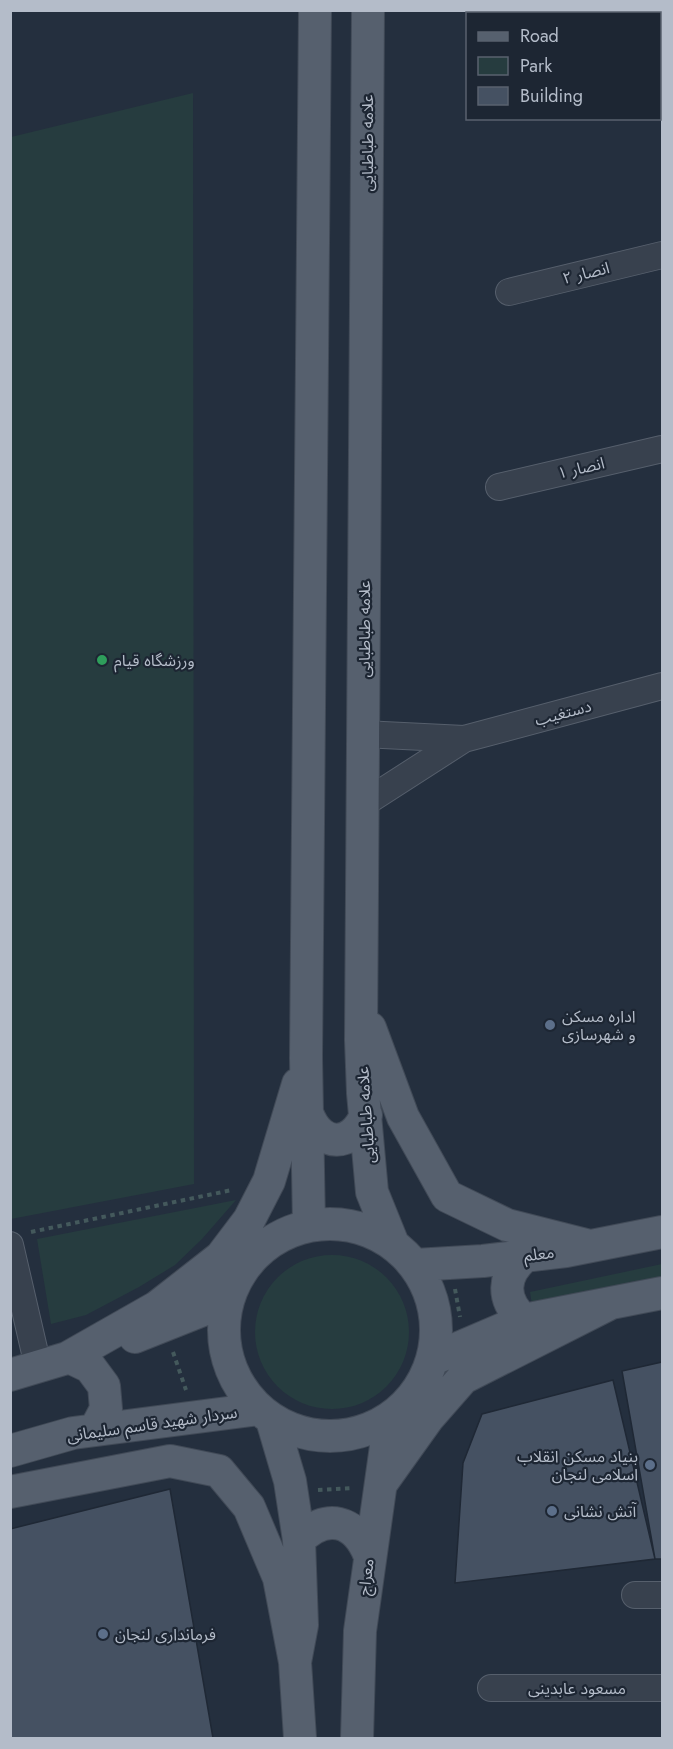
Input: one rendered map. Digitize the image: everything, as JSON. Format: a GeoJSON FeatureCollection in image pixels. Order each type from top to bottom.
{"type":"FeatureCollection","features":[{"type":"Feature","properties":{"kind":"main road"},"geometry":{"type":"LineString","coordinates":[[309,1226],[306,1058],[315,10]]}},
{"type":"Feature","properties":{"kind":"main road","name":"علامه طباطبایی"},"geometry":{"type":"LineString","coordinates":[[368,10],[363,1082],[372,1192],[393,1244]]}},
{"type":"Feature","properties":{"kind":"main road"},"geometry":{"type":"LineString","coordinates":[[362,1006],[403,1117],[447,1196],[507,1225],[590,1246]]}},
{"type":"Feature","properties":{"kind":"main road"},"geometry":{"type":"LineString","coordinates":[[69,1357],[157,1307],[220,1257],[249,1220],[267,1184],[306,1058]]}},
{"type":"Feature","properties":{"kind":"main road"},"geometry":{"type":"LineString","coordinates":[[308,1115],[313,1127],[323,1137],[336,1140],[350,1137],[360,1128],[366,1115]]}},
{"type":"Feature","properties":{"kind":"main road"},"geometry":{"type":"LineString","coordinates":[[24,1371],[110,1346],[203,1310],[238,1276],[256,1253],[280,1235],[309,1226],[338,1224],[367,1230],[393,1244],[415,1265],[431,1294],[437,1326],[433,1359],[423,1381],[409,1402],[390,1418],[362,1431],[331,1436],[300,1432],[266,1414],[236,1381],[224,1347],[225,1310],[238,1276]]}},
{"type":"Feature","properties":{"kind":"main road","name":"معلم"},"geometry":{"type":"LineString","coordinates":[[415,1265],[525,1256],[663,1232]]}},
{"type":"Feature","properties":{"kind":"main road"},"geometry":{"type":"LineString","coordinates":[[524,1320],[511,1306],[507,1289],[512,1270],[525,1256]]}},
{"type":"Feature","properties":{"kind":"main road"},"geometry":{"type":"LineString","coordinates":[[433,1359],[524,1320],[663,1293]]}},
{"type":"Feature","properties":{"kind":"main road"},"geometry":{"type":"LineString","coordinates":[[379,1486],[428,1418],[464,1378],[609,1304]]}},
{"type":"Feature","properties":{"kind":"main road"},"geometry":{"type":"LineString","coordinates":[[69,1357],[90,1366],[104,1386],[106,1409],[95,1430]]}},
{"type":"Feature","properties":{"kind":"main road"},"geometry":{"type":"LineString","coordinates":[[266,1414],[290,1481],[299,1540],[302,1625],[295,1662]]}},
{"type":"Feature","properties":{"kind":"main road","name":"سردار شهید قاسم سلیمانی"},"geometry":{"type":"LineString","coordinates":[[10,1451],[73,1433],[196,1418],[266,1414]]}},
{"type":"Feature","properties":{"kind":"main road","name":"معراج"},"geometry":{"type":"LineString","coordinates":[[357,1738],[360,1631],[369,1554],[390,1418]]}},
{"type":"Feature","properties":{"kind":"main road"},"geometry":{"type":"LineString","coordinates":[[10,1492],[170,1461],[219,1472],[249,1507],[279,1578],[295,1662],[300,1738]]}},
{"type":"Feature","properties":{"kind":"main road"},"geometry":{"type":"LineString","coordinates":[[299,1540],[309,1530],[325,1524],[339,1523],[353,1529],[363,1539],[369,1554]]}},
{"type":"Feature","properties":{"kind":"street","name":"انصار ۲"},"geometry":{"type":"LineString","coordinates":[[509,292],[663,255]]}},
{"type":"Feature","properties":{"kind":"street","name":"انصار ۱"},"geometry":{"type":"LineString","coordinates":[[499,487],[663,448]]}},
{"type":"Feature","properties":{"kind":"street","name":"دستغیب"},"geometry":{"type":"LineString","coordinates":[[464,739],[663,686]]}},
{"type":"Feature","properties":{"kind":"street"},"geometry":{"type":"LineString","coordinates":[[363,734],[464,739]]}},
{"type":"Feature","properties":{"kind":"street"},"geometry":{"type":"LineString","coordinates":[[363,804],[464,739]]}},
{"type":"Feature","properties":{"kind":"street"},"geometry":{"type":"LineString","coordinates":[[18,1239],[24,1371]]}},
{"type":"Feature","properties":{"kind":"street"},"geometry":{"type":"LineString","coordinates":[[635,1595],[663,1595]]}},
{"type":"Feature","properties":{"kind":"street","name":"مسعود عابدینی"},"geometry":{"type":"LineString","coordinates":[[491,1688],[663,1688]]}},
{"type":"Feature","properties":{"kind":"path"},"geometry":{"type":"LineString","coordinates":[[18,1239],[244,1187],[267,1184]]}},
{"type":"Feature","properties":{"kind":"path"},"geometry":{"type":"LineString","coordinates":[[163,1326],[196,1418]]}},
{"type":"Feature","properties":{"kind":"green space","name":"ورزشگاه قیام"},"geometry":{"type":"Polygon","coordinates":[[[193,93],[194,1184],[11,1219],[11,137],[193,93]]]}},
{"type":"Feature","properties":{"kind":"green space"},"geometry":{"type":"Polygon","coordinates":[[[236,1200],[202,1239],[175,1265],[86,1315],[51,1324],[37,1239],[236,1200]]]}},
{"type":"Feature","properties":{"kind":"green space"},"geometry":{"type":"Polygon","coordinates":[[[332,1255],[347,1256],[362,1261],[387,1277],[403,1302],[408,1317],[408,1347],[403,1362],[387,1387],[362,1403],[347,1408],[332,1409],[317,1408],[302,1403],[277,1387],[261,1362],[256,1347],[255,1332],[256,1317],[261,1302],[277,1277],[302,1261],[317,1256],[332,1255]]]}},
{"type":"Feature","properties":{"kind":"green space"},"geometry":{"type":"Polygon","coordinates":[[[662,1264],[662,1284],[533,1312],[530,1292],[662,1264]]]}},
{"type":"Feature","properties":{"kind":"building","name":"بنیاد مسکن انقلاب اسلامی لنجان"},"geometry":{"type":"Polygon","coordinates":[[[662,1362],[662,1559],[655,1559],[622,1371],[662,1362]]]}},
{"type":"Feature","properties":{"kind":"building","name":"آتش نشانی"},"geometry":{"type":"Polygon","coordinates":[[[613,1380],[655,1559],[455,1583],[463,1463],[482,1414],[613,1380]]]}},
{"type":"Feature","properties":{"kind":"building","name":"فرمانداری لنجان"},"geometry":{"type":"Polygon","coordinates":[[[170,1489],[213,1738],[10,1738],[10,1529],[170,1489]]]}},
{"type":"Feature","properties":{"kind":"place","name":"ورزشگاه قیام"},"geometry":{"type":"Point","coordinates":[102,660]}},
{"type":"Feature","properties":{"kind":"place","name":"اداره مسکن و شهرسازی"},"geometry":{"type":"Point","coordinates":[550,1025]}},
{"type":"Feature","properties":{"kind":"place","name":"بنیاد مسکن انقلاب اسلامی لنجان"},"geometry":{"type":"Point","coordinates":[650,1465]}},
{"type":"Feature","properties":{"kind":"place","name":"آتش نشانی"},"geometry":{"type":"Point","coordinates":[552,1511]}},
{"type":"Feature","properties":{"kind":"place","name":"فرمانداری لنجان"},"geometry":{"type":"Point","coordinates":[103,1634]}}]}
